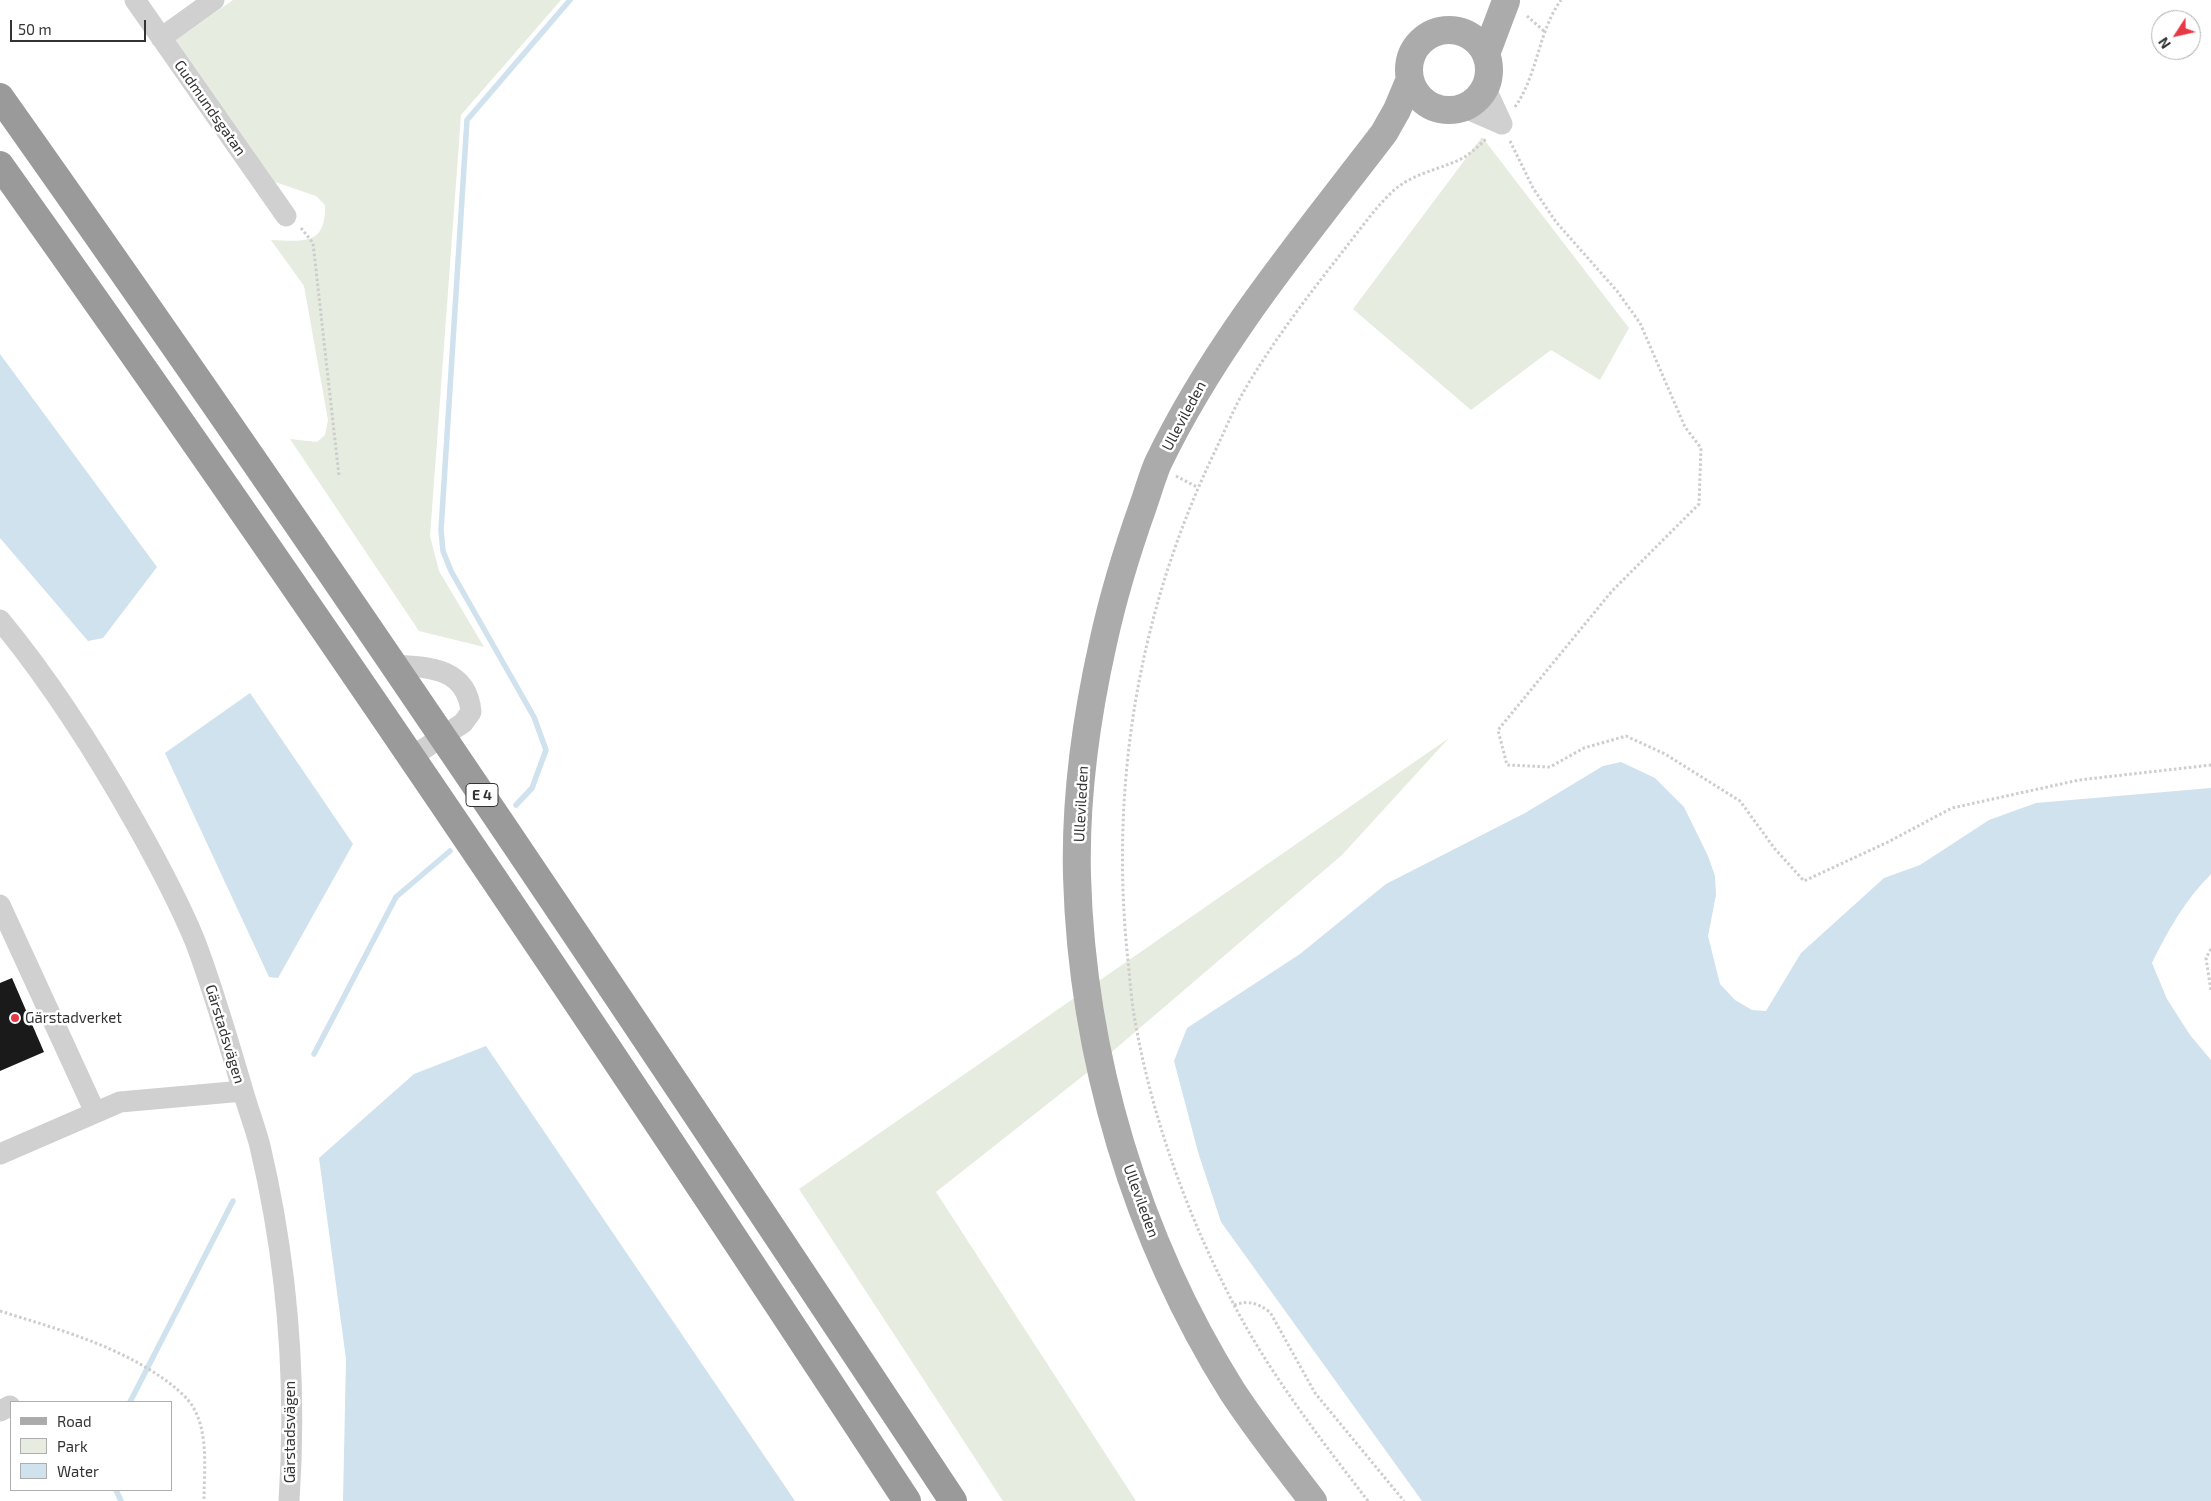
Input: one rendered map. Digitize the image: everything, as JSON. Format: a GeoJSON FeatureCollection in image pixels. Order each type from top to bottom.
{"type":"FeatureCollection","features":[{"type":"Feature","properties":{"kind":"highway","name":"E 4"},"geometry":{"type":"LineString","coordinates":[[0,97],[130,281],[394,664],[574,929],[954,1501]]}},
{"type":"Feature","properties":{"kind":"highway","name":"E 4"},"geometry":{"type":"LineString","coordinates":[[0,165],[262,540],[410,758],[728,1227],[907,1501]]}},
{"type":"Feature","properties":{"kind":"main road"},"geometry":{"type":"LineString","coordinates":[[1462,32],[1513,6]]}},
{"type":"Feature","properties":{"kind":"main road"},"geometry":{"type":"LineString","coordinates":[[1486,54],[1513,6]]}},
{"type":"Feature","properties":{"kind":"main road"},"geometry":{"type":"LineString","coordinates":[[1441,30],[1462,32],[1480,44],[1486,54],[1489,65],[1485,87],[1479,96],[1463,107],[1446,110],[1430,105],[1417,94],[1410,78],[1411,58],[1422,40],[1441,30]]}},
{"type":"Feature","properties":{"kind":"main road","name":"Ullevileden"},"geometry":{"type":"LineString","coordinates":[[1313,1501],[1233,1392],[1193,1323],[1165,1263],[1132,1181],[1110,1108],[1098,1054],[1083,962],[1077,874],[1081,781],[1090,700],[1109,616],[1127,549],[1157,465],[1211,366],[1272,279],[1384,133],[1397,110],[1410,78]]}},
{"type":"Feature","properties":{"kind":"main road","name":"Ullevileden"},"geometry":{"type":"LineString","coordinates":[[1384,133],[1408,115],[1430,105]]}},
{"type":"Feature","properties":{"kind":"street","name":"Gudmundsgatan"},"geometry":{"type":"LineString","coordinates":[[135,0],[286,216]]}},
{"type":"Feature","properties":{"kind":"street"},"geometry":{"type":"LineString","coordinates":[[161,38],[214,0]]}},
{"type":"Feature","properties":{"kind":"street"},"geometry":{"type":"LineString","coordinates":[[1485,87],[1502,123]]}},
{"type":"Feature","properties":{"kind":"street"},"geometry":{"type":"LineString","coordinates":[[1463,107],[1502,123]]}},
{"type":"Feature","properties":{"kind":"street","name":"Gärstadsvägen"},"geometry":{"type":"LineString","coordinates":[[0,620],[56,692],[93,748],[161,869],[194,939],[222,1016],[259,1145],[278,1241],[291,1360],[292,1458],[290,1501]]}},
{"type":"Feature","properties":{"kind":"street"},"geometry":{"type":"LineString","coordinates":[[394,664],[423,666],[445,672],[460,684],[470,698],[471,712],[463,723],[410,758]]}},
{"type":"Feature","properties":{"kind":"street"},"geometry":{"type":"LineString","coordinates":[[0,905],[95,1112]]}},
{"type":"Feature","properties":{"kind":"street"},"geometry":{"type":"LineString","coordinates":[[0,1154],[120,1102],[243,1091]]}},
{"type":"Feature","properties":{"kind":"path"},"geometry":{"type":"LineString","coordinates":[[1368,1501],[1272,1369],[1234,1305],[1207,1248],[1174,1166],[1150,1087],[1134,1014],[1125,935],[1121,848],[1128,753],[1135,705],[1150,632],[1170,557],[1197,488],[1243,392],[1300,306],[1393,191],[1414,176],[1465,157],[1502,123],[1533,75],[1545,32],[1562,0]]}},
{"type":"Feature","properties":{"kind":"path"},"geometry":{"type":"LineString","coordinates":[[1513,6],[1545,32]]}},
{"type":"Feature","properties":{"kind":"path"},"geometry":{"type":"LineString","coordinates":[[1502,123],[1533,188],[1556,222],[1617,291],[1640,323],[1685,427],[1701,448],[1699,504],[1612,591],[1498,730],[1507,765],[1550,767],[1584,748],[1626,736],[1665,754],[1740,802],[1775,849],[1804,881],[1888,842],[1952,808],[2079,780],[2211,765]]}},
{"type":"Feature","properties":{"kind":"path"},"geometry":{"type":"LineString","coordinates":[[286,216],[306,232],[313,243],[339,476]]}},
{"type":"Feature","properties":{"kind":"path"},"geometry":{"type":"LineString","coordinates":[[2211,949],[2206,958],[2211,991]]}},
{"type":"Feature","properties":{"kind":"path"},"geometry":{"type":"LineString","coordinates":[[1234,1305],[1246,1301],[1259,1304],[1270,1312],[1315,1393],[1404,1501]]}},
{"type":"Feature","properties":{"kind":"path"},"geometry":{"type":"LineString","coordinates":[[0,1311],[101,1344],[162,1377],[181,1393],[193,1406],[201,1425],[204,1501]]}},
{"type":"Feature","properties":{"kind":"green space"},"geometry":{"type":"Polygon","coordinates":[[[233,0],[561,0],[461,115],[430,536],[439,571],[484,647],[419,631],[290,439],[317,442],[325,435],[328,420],[304,286],[271,240],[294,241],[311,238],[322,228],[325,205],[316,196],[275,182],[176,40],[233,0]]]}},
{"type":"Feature","properties":{"kind":"green space"},"geometry":{"type":"Polygon","coordinates":[[[1482,137],[1629,328],[1600,380],[1551,350],[1471,410],[1353,309],[1482,137]]]}},
{"type":"Feature","properties":{"kind":"green space"},"geometry":{"type":"Polygon","coordinates":[[[1449,738],[1342,855],[1093,1068],[936,1192],[1136,1501],[1003,1501],[799,1189],[1449,738]]]}},
{"type":"Feature","properties":{"kind":"water"},"geometry":{"type":"Polygon","coordinates":[[[0,354],[157,567],[103,638],[88,641],[0,538],[0,354]]]}},
{"type":"Feature","properties":{"kind":"water"},"geometry":{"type":"Polygon","coordinates":[[[250,693],[353,844],[278,978],[269,977],[165,753],[250,693]]]}},
{"type":"Feature","properties":{"kind":"water"},"geometry":{"type":"Polygon","coordinates":[[[1621,762],[1655,778],[1684,807],[1708,856],[1715,876],[1716,895],[1708,936],[1720,984],[1735,1000],[1752,1010],[1766,1011],[1801,953],[1884,878],[1920,865],[1989,820],[2036,803],[2211,788],[2211,874],[2193,894],[2178,916],[2152,963],[2167,999],[2190,1035],[2211,1060],[2211,1501],[1422,1501],[1221,1222],[1198,1152],[1174,1061],[1187,1028],[1300,954],[1386,884],[1525,813],[1603,766],[1621,762]]]}},
{"type":"Feature","properties":{"kind":"water"},"geometry":{"type":"Polygon","coordinates":[[[486,1046],[795,1501],[343,1501],[346,1359],[319,1158],[414,1074],[486,1046]]]}},
{"type":"Feature","properties":{"kind":"building","name":"Gärstadverket"},"geometry":{"type":"Polygon","coordinates":[[[12,978],[44,1052],[0,1071],[0,983],[12,978]]]}},
{"type":"Feature","properties":{"kind":"waterway"},"geometry":{"type":"LineString","coordinates":[[516,805],[532,788],[546,750],[534,717],[451,571],[443,551],[441,530],[467,120],[570,0]]}},
{"type":"Feature","properties":{"kind":"waterway"},"geometry":{"type":"LineString","coordinates":[[314,1054],[396,897],[450,851]]}},
{"type":"Feature","properties":{"kind":"waterway"},"geometry":{"type":"LineString","coordinates":[[131,1401],[233,1201]]}},
{"type":"Feature","properties":{"kind":"waterway"},"geometry":{"type":"LineString","coordinates":[[116,1491],[121,1501]]}},
{"type":"Feature","properties":{"kind":"place","name":"Gärstadverket"},"geometry":{"type":"Point","coordinates":[15,1018]}}]}
